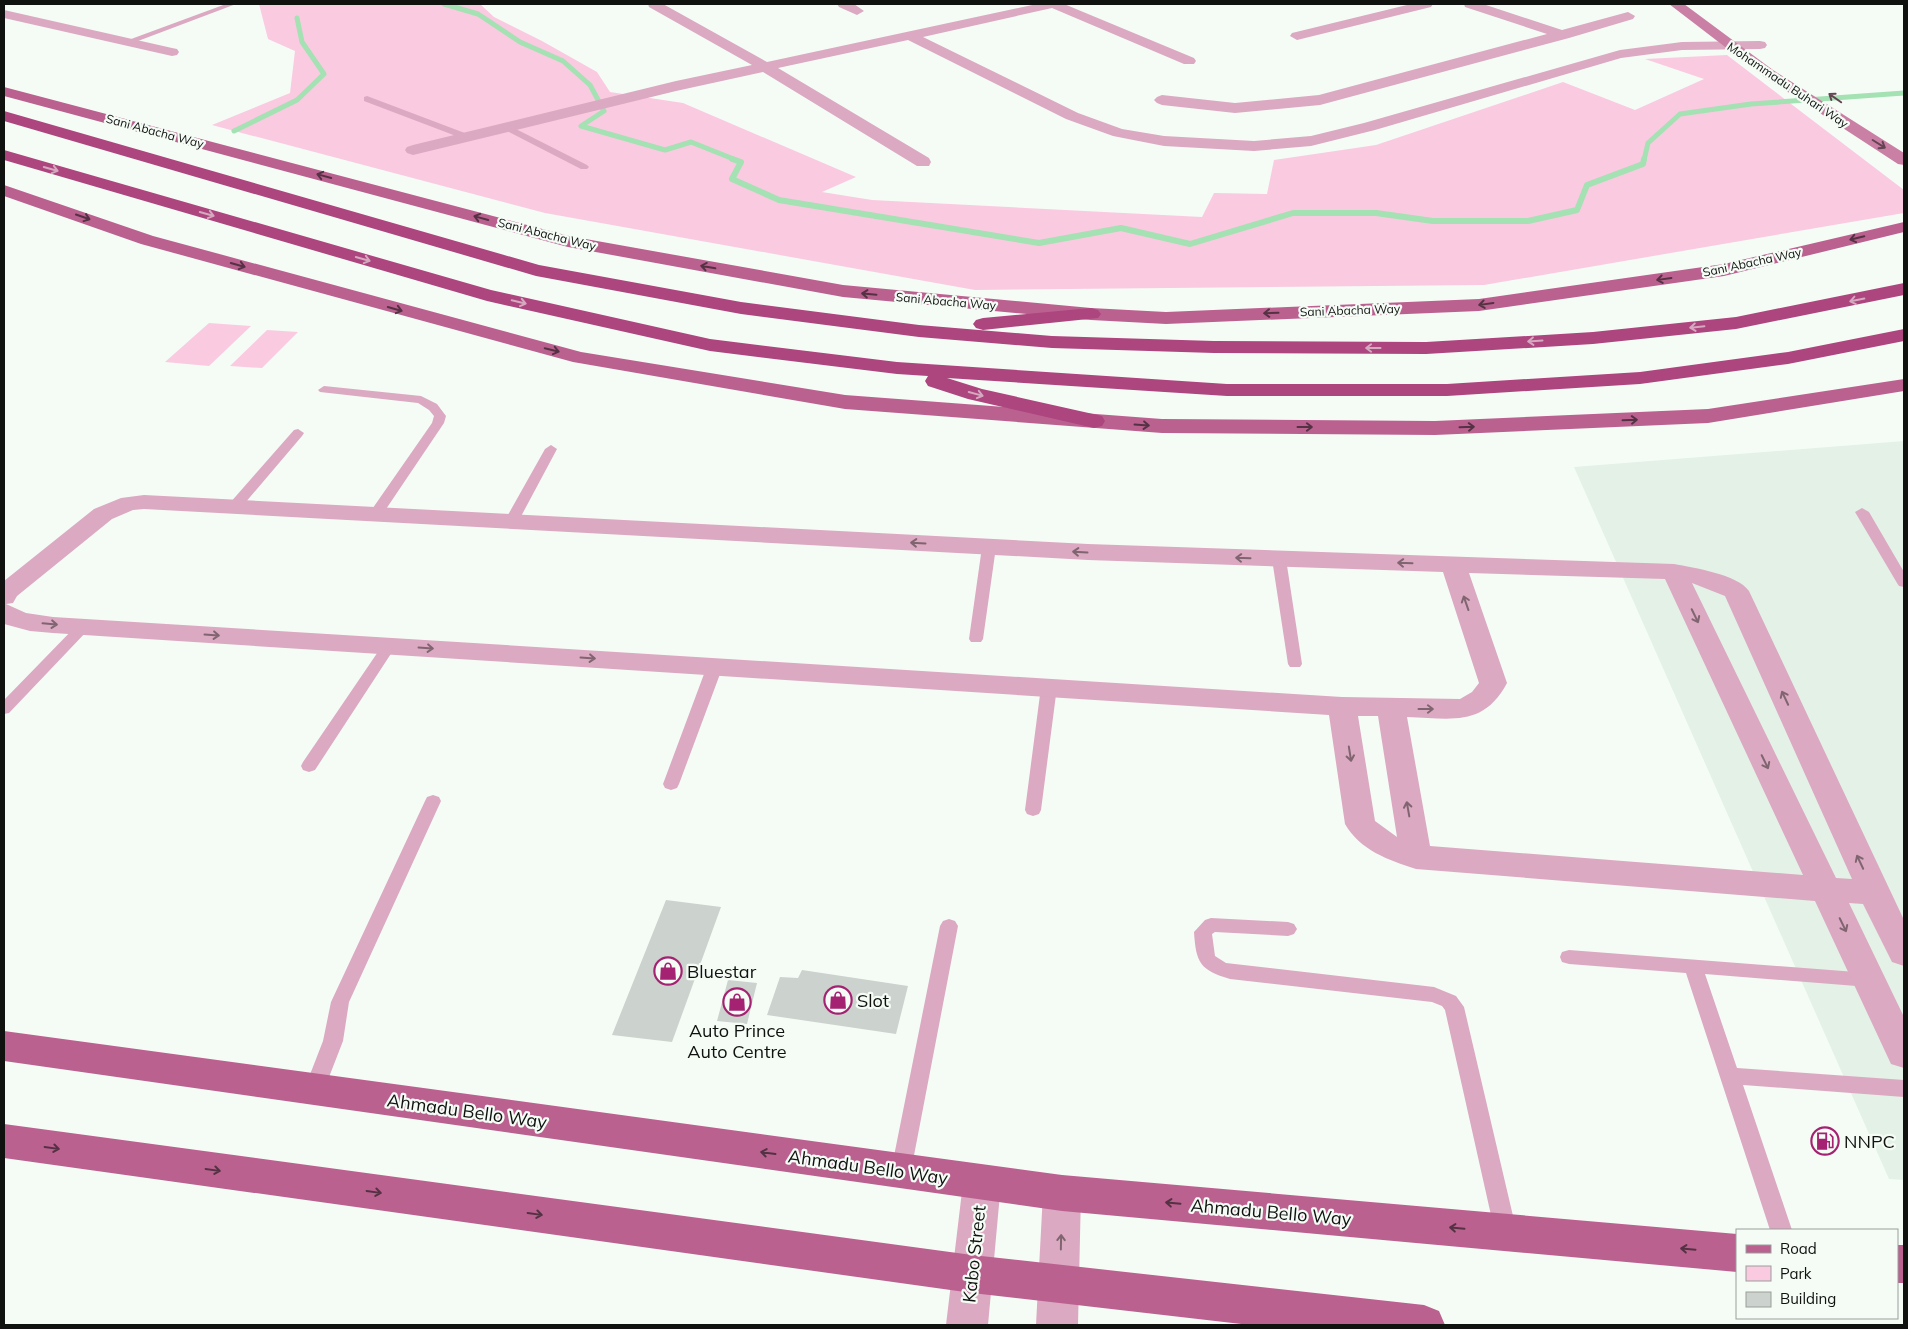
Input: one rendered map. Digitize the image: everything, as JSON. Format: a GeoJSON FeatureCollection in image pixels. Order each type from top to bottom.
{"type":"FeatureCollection","features":[{"type":"Feature","properties":{"kind":"highway","name":"Sani Abacha Way"},"geometry":{"type":"LineString","coordinates":[[4,116],[536,270],[741,308],[919,331],[1061,342],[1214,347],[1426,348],[1592,338],[1736,323],[1869,298],[1904,289]]}},
{"type":"Feature","properties":{"kind":"highway"},"geometry":{"type":"LineString","coordinates":[[4,155],[487,295],[710,345],[897,368],[1227,390],[1447,390],[1640,378],[1788,358],[1904,335]]}},
{"type":"Feature","properties":{"kind":"highway"},"geometry":{"type":"LineString","coordinates":[[919,331],[1091,314]]}},
{"type":"Feature","properties":{"kind":"highway"},"geometry":{"type":"LineString","coordinates":[[897,368],[976,394],[1094,421]]}},
{"type":"Feature","properties":{"kind":"main road","name":"Mohammadu Buhari Way"},"geometry":{"type":"LineString","coordinates":[[1676,4],[1768,73],[1904,160]]}},
{"type":"Feature","properties":{"kind":"main road","name":"Mohammadu Buhari Way"},"geometry":{"type":"LineString","coordinates":[[1740,30],[1764,48]]}},
{"type":"Feature","properties":{"kind":"main road","name":"Sani Abacha Way"},"geometry":{"type":"LineString","coordinates":[[4,91],[568,241],[843,291],[1091,314],[1166,318],[1479,306],[1724,270],[1904,227]]}},
{"type":"Feature","properties":{"kind":"main road","name":"Mohammadu Buhari Way"},"geometry":{"type":"LineString","coordinates":[[1835,98],[1904,144]]}},
{"type":"Feature","properties":{"kind":"main road"},"geometry":{"type":"LineString","coordinates":[[4,190],[147,240],[580,358],[845,402],[1162,426],[1435,428],[1708,416],[1904,385]]}},
{"type":"Feature","properties":{"kind":"main road","name":"Ahmadu Bello Way"},"geometry":{"type":"LineString","coordinates":[[4,1046],[1062,1194],[1736,1253]]}},
{"type":"Feature","properties":{"kind":"main road"},"geometry":{"type":"LineString","coordinates":[[4,1142],[972,1274],[1424,1325]]}},
{"type":"Feature","properties":{"kind":"street"},"geometry":{"type":"LineString","coordinates":[[654,4],[766,67],[923,162]]}},
{"type":"Feature","properties":{"kind":"street"},"geometry":{"type":"LineString","coordinates":[[844,4],[857,11]]}},
{"type":"Feature","properties":{"kind":"street"},"geometry":{"type":"LineString","coordinates":[[413,150],[676,86],[1054,4],[1189,61]]}},
{"type":"Feature","properties":{"kind":"street"},"geometry":{"type":"LineString","coordinates":[[1297,36],[1426,4]]}},
{"type":"Feature","properties":{"kind":"street"},"geometry":{"type":"LineString","coordinates":[[1470,4],[1620,54]]}},
{"type":"Feature","properties":{"kind":"street"},"geometry":{"type":"LineString","coordinates":[[4,14],[172,52]]}},
{"type":"Feature","properties":{"kind":"street"},"geometry":{"type":"LineString","coordinates":[[1162,100],[1235,108],[1320,100],[1628,16]]}},
{"type":"Feature","properties":{"kind":"street"},"geometry":{"type":"LineString","coordinates":[[911,36],[1072,116],[1119,133],[1164,141],[1254,146],[1310,141],[1369,127],[1620,54],[1682,46],[1764,48]]}},
{"type":"Feature","properties":{"kind":"street"},"geometry":{"type":"LineString","coordinates":[[1199,101],[1231,103],[1272,99],[1292,103]]}},
{"type":"Feature","properties":{"kind":"street"},"geometry":{"type":"LineString","coordinates":[[4,597],[5,593],[103,514],[129,503],[144,502],[989,547],[1674,572],[1701,576],[1720,582],[1736,591],[1874,893],[1904,953]]}},
{"type":"Feature","properties":{"kind":"street"},"geometry":{"type":"LineString","coordinates":[[4,612],[7,616],[23,621],[83,627],[1342,706],[1464,709],[1478,704],[1488,694],[1493,683],[1454,565]]}},
{"type":"Feature","properties":{"kind":"street"},"geometry":{"type":"LineString","coordinates":[[1674,572],[1904,1053]]}},
{"type":"Feature","properties":{"kind":"street"},"geometry":{"type":"LineString","coordinates":[[1342,706],[1360,824],[1368,834],[1381,842],[1416,857],[1874,893]]}},
{"type":"Feature","properties":{"kind":"street"},"geometry":{"type":"LineString","coordinates":[[1391,708],[1416,857]]}},
{"type":"Feature","properties":{"kind":"street","name":"Kabo Street"},"geometry":{"type":"LineString","coordinates":[[967,1325],[982,1183]]}},
{"type":"Feature","properties":{"kind":"street"},"geometry":{"type":"LineString","coordinates":[[1057,1325],[1062,1194]]}},
{"type":"Feature","properties":{"kind":"lane"},"geometry":{"type":"LineString","coordinates":[[127,42],[232,4]]}},
{"type":"Feature","properties":{"kind":"lane"},"geometry":{"type":"LineString","coordinates":[[367,99],[466,137]]}},
{"type":"Feature","properties":{"kind":"lane"},"geometry":{"type":"LineString","coordinates":[[506,128],[584,167]]}},
{"type":"Feature","properties":{"kind":"lane"},"geometry":{"type":"LineString","coordinates":[[324,390],[421,400],[434,407],[440,416],[438,423],[375,514]]}},
{"type":"Feature","properties":{"kind":"lane"},"geometry":{"type":"LineString","coordinates":[[234,507],[298,433]]}},
{"type":"Feature","properties":{"kind":"lane"},"geometry":{"type":"LineString","coordinates":[[511,522],[551,449]]}},
{"type":"Feature","properties":{"kind":"lane"},"geometry":{"type":"LineString","coordinates":[[1862,512],[1904,583]]}},
{"type":"Feature","properties":{"kind":"lane"},"geometry":{"type":"LineString","coordinates":[[976,639],[989,547]]}},
{"type":"Feature","properties":{"kind":"lane"},"geometry":{"type":"LineString","coordinates":[[1279,559],[1295,664]]}},
{"type":"Feature","properties":{"kind":"lane"},"geometry":{"type":"LineString","coordinates":[[4,709],[83,627]]}},
{"type":"Feature","properties":{"kind":"lane"},"geometry":{"type":"LineString","coordinates":[[308,766],[389,646]]}},
{"type":"Feature","properties":{"kind":"lane"},"geometry":{"type":"LineString","coordinates":[[671,784],[715,666]]}},
{"type":"Feature","properties":{"kind":"lane"},"geometry":{"type":"LineString","coordinates":[[1034,810],[1049,688]]}},
{"type":"Feature","properties":{"kind":"lane"},"geometry":{"type":"LineString","coordinates":[[314,1090],[333,1041],[340,1002],[433,801]]}},
{"type":"Feature","properties":{"kind":"lane"},"geometry":{"type":"LineString","coordinates":[[1288,929],[1211,925],[1203,932],[1205,957],[1208,963],[1216,969],[1230,972],[1434,994],[1449,1001],[1454,1007],[1506,1233]]}},
{"type":"Feature","properties":{"kind":"lane"},"geometry":{"type":"LineString","coordinates":[[901,1171],[949,926]]}},
{"type":"Feature","properties":{"kind":"lane"},"geometry":{"type":"LineString","coordinates":[[1569,957],[1869,980]]}},
{"type":"Feature","properties":{"kind":"lane"},"geometry":{"type":"LineString","coordinates":[[1692,966],[1781,1229]]}},
{"type":"Feature","properties":{"kind":"lane"},"geometry":{"type":"LineString","coordinates":[[1729,1076],[1904,1089]]}},
{"type":"Feature","properties":{"kind":"shaded area"},"geometry":{"type":"Polygon","coordinates":[[[1904,441],[1904,1180],[1889,1179],[1574,467],[1904,441]]]}},
{"type":"Feature","properties":{"kind":"green space"},"geometry":{"type":"Polygon","coordinates":[[[259,4],[480,4],[494,17],[597,72],[610,92],[683,103],[856,177],[822,192],[872,200],[1202,217],[1214,193],[1267,194],[1274,160],[1376,145],[1563,82],[1635,110],[1704,79],[1645,59],[1727,55],[1904,190],[1904,213],[1484,285],[975,290],[545,213],[212,125],[290,93],[295,51],[268,39],[259,4]]]}},
{"type":"Feature","properties":{"kind":"green space"},"geometry":{"type":"Polygon","coordinates":[[[209,323],[251,326],[209,366],[165,362],[209,323]]]}},
{"type":"Feature","properties":{"kind":"green space"},"geometry":{"type":"Polygon","coordinates":[[[267,330],[298,332],[262,368],[230,366],[267,330]]]}},
{"type":"Feature","properties":{"kind":"building","name":"Bluestar"},"geometry":{"type":"Polygon","coordinates":[[[666,900],[721,907],[672,1042],[612,1035],[666,900]]]}},
{"type":"Feature","properties":{"kind":"building","name":"Slot"},"geometry":{"type":"Polygon","coordinates":[[[802,970],[908,986],[896,1034],[767,1015],[780,977],[798,978],[802,970]]]}},
{"type":"Feature","properties":{"kind":"building","name":"Auto Prince Auto Centre"},"geometry":{"type":"Polygon","coordinates":[[[728,980],[757,983],[747,1024],[717,1021],[728,980]]]}},
{"type":"Feature","properties":{"kind":"waterway"},"geometry":{"type":"LineString","coordinates":[[444,4],[478,14],[520,42],[563,61],[590,85],[604,111],[581,126],[665,150],[691,142],[736,160]]}},
{"type":"Feature","properties":{"kind":"waterway"},"geometry":{"type":"LineString","coordinates":[[234,131],[297,100],[324,74],[302,42],[297,18]]}},
{"type":"Feature","properties":{"kind":"waterway"},"geometry":{"type":"LineString","coordinates":[[1644,160],[1648,143],[1680,114],[1751,104],[1904,93]]}},
{"type":"Feature","properties":{"kind":"waterway"},"geometry":{"type":"LineString","coordinates":[[732,159],[741,162],[732,179],[779,200],[1039,243],[1121,228],[1190,244],[1293,213],[1376,213],[1433,221],[1528,221],[1577,210],[1587,185],[1643,164],[1644,159]]}},
{"type":"Feature","properties":{"kind":"place","name":"Bluestar"},"geometry":{"type":"Point","coordinates":[668,971]}},
{"type":"Feature","properties":{"kind":"place","name":"Slot"},"geometry":{"type":"Point","coordinates":[838,1000]}},
{"type":"Feature","properties":{"kind":"place","name":"Auto Prince Auto Centre"},"geometry":{"type":"Point","coordinates":[737,1002]}},
{"type":"Feature","properties":{"kind":"place","name":"NNPC"},"geometry":{"type":"Point","coordinates":[1825,1141]}}]}
